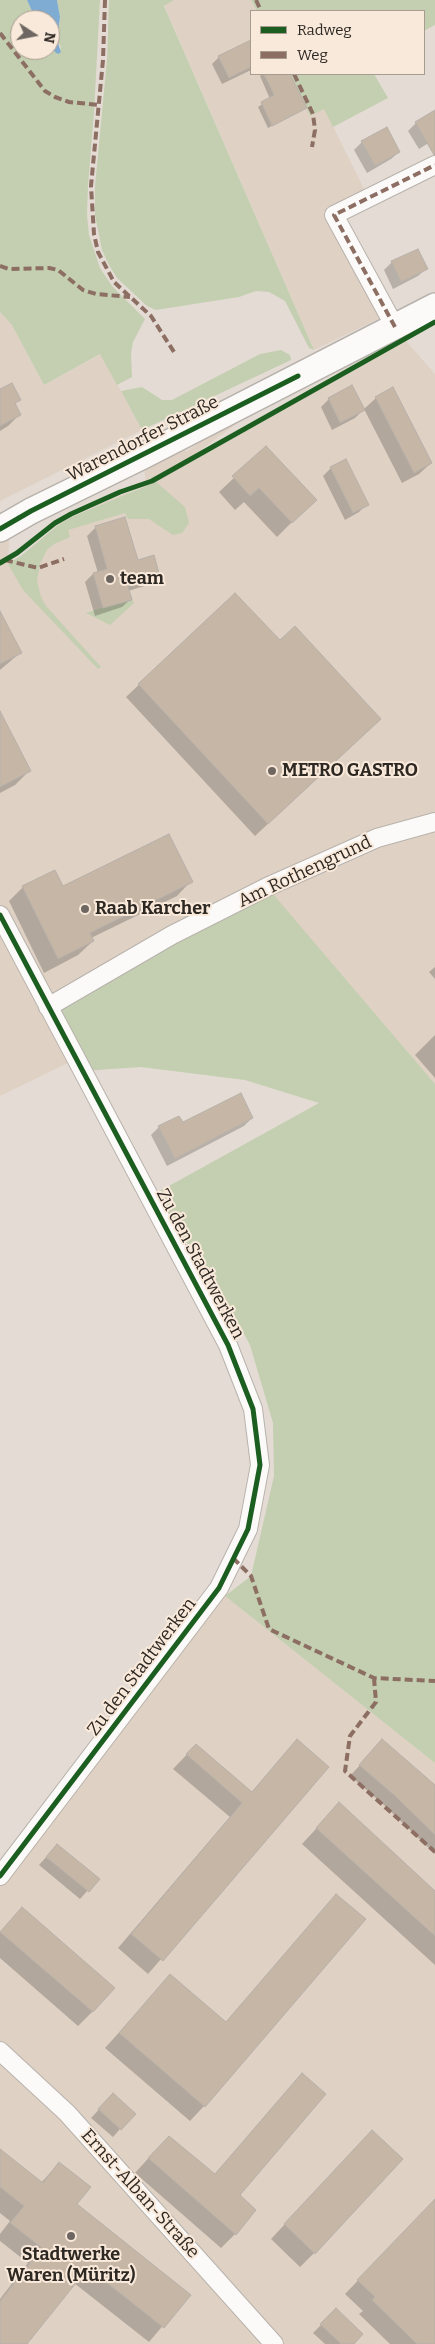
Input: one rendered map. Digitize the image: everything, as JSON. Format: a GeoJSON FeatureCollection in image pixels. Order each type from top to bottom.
{"type":"FeatureCollection","features":[{"type":"Feature","properties":{"kind":"main road","name":"Warendorfer Straße"},"geometry":{"type":"LineString","coordinates":[[0,529],[31,510],[435,306]]}},
{"type":"Feature","properties":{"kind":"street"},"geometry":{"type":"LineString","coordinates":[[395,327],[334,216],[435,165]]}},
{"type":"Feature","properties":{"kind":"street","name":"Am Rothengrund"},"geometry":{"type":"LineString","coordinates":[[48,1007],[172,936],[267,888],[377,838],[435,822]]}},
{"type":"Feature","properties":{"kind":"street","name":"Zu den Stadtwerken"},"geometry":{"type":"LineString","coordinates":[[0,915],[228,1345],[253,1409],[260,1465],[248,1530],[219,1588],[0,1876]]}},
{"type":"Feature","properties":{"kind":"street","name":"Ernst-Alban-Straße"},"geometry":{"type":"LineString","coordinates":[[0,2051],[68,2113],[274,2344]]}},
{"type":"Feature","properties":{"kind":"shaded area"},"geometry":{"type":"Polygon","coordinates":[[[174,0],[251,0],[256,10],[250,10],[250,75],[290,75],[310,116],[324,108],[365,191],[323,212],[378,311],[380,318],[314,350],[164,5],[174,0]]]}},
{"type":"Feature","properties":{"kind":"shaded area"},"geometry":{"type":"Polygon","coordinates":[[[0,312],[12,325],[44,385],[101,354],[142,430],[0,501],[0,312]]]}},
{"type":"Feature","properties":{"kind":"shaded area"},"geometry":{"type":"Polygon","coordinates":[[[406,341],[435,374],[435,1084],[267,888],[76,1059],[0,1096],[0,511],[10,524],[8,563],[21,556],[57,526],[72,517],[121,495],[146,487],[143,456],[177,438],[186,452],[282,384],[310,370],[161,479],[406,341]]]}},
{"type":"Feature","properties":{"kind":"shaded area"},"geometry":{"type":"Polygon","coordinates":[[[225,1596],[435,1763],[435,2344],[0,2344],[0,1877],[225,1596]]]}},
{"type":"Feature","properties":{"kind":"green space"},"geometry":{"type":"Polygon","coordinates":[[[0,0],[27,0],[32,10],[10,10],[10,60],[60,60],[60,10],[57,0],[100,0],[87,215],[89,235],[100,268],[112,286],[145,319],[133,342],[131,353],[132,377],[117,385],[100,354],[44,385],[12,325],[0,312],[0,0]]]}},
{"type":"Feature","properties":{"kind":"green space"},"geometry":{"type":"Polygon","coordinates":[[[109,0],[174,0],[164,6],[314,350],[309,348],[285,301],[269,292],[256,291],[239,297],[156,310],[147,306],[117,278],[108,263],[102,250],[95,215],[95,186],[107,60],[109,0]]]}},
{"type":"Feature","properties":{"kind":"green space"},"geometry":{"type":"Polygon","coordinates":[[[251,0],[435,0],[435,25],[425,30],[425,10],[256,10],[251,0]]]}},
{"type":"Feature","properties":{"kind":"green space"},"geometry":{"type":"Polygon","coordinates":[[[290,75],[375,75],[388,98],[333,127],[324,109],[310,116],[290,75]]]}},
{"type":"Feature","properties":{"kind":"green space"},"geometry":{"type":"Polygon","coordinates":[[[281,350],[290,355],[291,360],[142,430],[121,391],[142,387],[162,400],[172,400],[260,354],[281,350]]]}},
{"type":"Feature","properties":{"kind":"green space"},"geometry":{"type":"Polygon","coordinates":[[[156,482],[185,507],[189,523],[182,533],[173,535],[149,519],[128,519],[125,513],[68,530],[70,537],[54,544],[47,550],[40,564],[37,581],[41,597],[46,606],[101,667],[98,669],[23,590],[8,564],[21,556],[57,526],[72,517],[156,482]]]}},
{"type":"Feature","properties":{"kind":"green space"},"geometry":{"type":"Polygon","coordinates":[[[131,598],[134,603],[110,625],[86,613],[131,598]]]}},
{"type":"Feature","properties":{"kind":"green space"},"geometry":{"type":"Polygon","coordinates":[[[267,887],[435,1084],[435,1763],[225,1596],[251,1576],[274,1476],[273,1423],[250,1345],[211,1272],[149,1197],[319,1103],[245,1080],[141,1067],[82,1071],[48,1007],[267,887]]]}},
{"type":"Feature","properties":{"kind":"water"},"geometry":{"type":"Polygon","coordinates":[[[27,0],[57,0],[59,10],[32,10],[27,0]]]}},
{"type":"Feature","properties":{"kind":"building"},"geometry":{"type":"Polygon","coordinates":[[[250,40],[250,68],[229,78],[218,56],[250,40]]]}},
{"type":"Feature","properties":{"kind":"building"},"geometry":{"type":"Polygon","coordinates":[[[264,75],[290,75],[307,108],[272,126],[261,102],[274,95],[264,75]]]}},
{"type":"Feature","properties":{"kind":"building"},"geometry":{"type":"Polygon","coordinates":[[[435,110],[435,154],[434,155],[415,122],[435,110]]]}},
{"type":"Feature","properties":{"kind":"building"},"geometry":{"type":"Polygon","coordinates":[[[387,127],[400,152],[375,166],[361,141],[387,127]]]}},
{"type":"Feature","properties":{"kind":"building"},"geometry":{"type":"Polygon","coordinates":[[[418,249],[428,269],[401,282],[391,261],[418,249]]]}},
{"type":"Feature","properties":{"kind":"building"},"geometry":{"type":"Polygon","coordinates":[[[12,383],[21,400],[15,403],[21,415],[0,426],[0,389],[12,383]]]}},
{"type":"Feature","properties":{"kind":"building"},"geometry":{"type":"Polygon","coordinates":[[[352,385],[365,410],[340,423],[328,398],[352,385]]]}},
{"type":"Feature","properties":{"kind":"building"},"geometry":{"type":"Polygon","coordinates":[[[393,387],[432,463],[414,473],[375,397],[393,387]]]}},
{"type":"Feature","properties":{"kind":"building"},"geometry":{"type":"Polygon","coordinates":[[[266,446],[317,500],[292,523],[259,488],[250,496],[232,476],[266,446]]]}},
{"type":"Feature","properties":{"kind":"building"},"geometry":{"type":"Polygon","coordinates":[[[346,459],[369,505],[353,513],[330,467],[346,459]]]}},
{"type":"Feature","properties":{"kind":"building"},"geometry":{"type":"Polygon","coordinates":[[[125,517],[138,560],[154,555],[160,577],[128,586],[132,600],[103,608],[93,573],[107,569],[95,526],[125,517]]]}},
{"type":"Feature","properties":{"kind":"building","name":"METRO GASTRO"},"geometry":{"type":"Polygon","coordinates":[[[235,593],[280,640],[295,626],[381,719],[268,824],[138,684],[235,593]]]}},
{"type":"Feature","properties":{"kind":"building"},"geometry":{"type":"Polygon","coordinates":[[[0,611],[22,653],[0,664],[0,611]]]}},
{"type":"Feature","properties":{"kind":"building"},"geometry":{"type":"Polygon","coordinates":[[[0,711],[31,771],[0,787],[0,711]]]}},
{"type":"Feature","properties":{"kind":"building","name":"Raab Karcher"},"geometry":{"type":"Polygon","coordinates":[[[169,834],[193,882],[90,933],[94,941],[58,959],[22,886],[55,870],[63,886],[169,834]]]}},
{"type":"Feature","properties":{"kind":"building"},"geometry":{"type":"Polygon","coordinates":[[[241,1093],[253,1118],[175,1159],[158,1126],[179,1116],[183,1122],[241,1093]]]}},
{"type":"Feature","properties":{"kind":"building"},"geometry":{"type":"Polygon","coordinates":[[[297,1739],[329,1767],[163,1961],[131,1934],[242,1803],[186,1754],[196,1744],[252,1792],[297,1739]]]}},
{"type":"Feature","properties":{"kind":"building"},"geometry":{"type":"Polygon","coordinates":[[[382,1739],[435,1785],[435,1835],[394,1795],[359,1765],[382,1739]]]}},
{"type":"Feature","properties":{"kind":"building"},"geometry":{"type":"Polygon","coordinates":[[[339,1802],[435,1891],[435,1936],[316,1828],[339,1802]]]}},
{"type":"Feature","properties":{"kind":"building"},"geometry":{"type":"Polygon","coordinates":[[[57,1844],[100,1879],[89,1892],[46,1857],[57,1844]]]}},
{"type":"Feature","properties":{"kind":"building"},"geometry":{"type":"Polygon","coordinates":[[[336,1894],[366,1919],[205,2107],[119,2033],[170,1974],[226,2022],[336,1894]]]}},
{"type":"Feature","properties":{"kind":"building"},"geometry":{"type":"Polygon","coordinates":[[[22,1907],[115,1988],[93,2012],[0,1932],[22,1907]]]}},
{"type":"Feature","properties":{"kind":"building"},"geometry":{"type":"Polygon","coordinates":[[[302,2073],[326,2094],[240,2195],[256,2210],[236,2235],[148,2158],[169,2136],[215,2174],[302,2073]]]}},
{"type":"Feature","properties":{"kind":"building"},"geometry":{"type":"Polygon","coordinates":[[[113,2093],[136,2114],[121,2130],[98,2109],[113,2093]]]}},
{"type":"Feature","properties":{"kind":"building"},"geometry":{"type":"Polygon","coordinates":[[[372,2130],[403,2159],[315,2254],[284,2224],[372,2130]]]}},
{"type":"Feature","properties":{"kind":"building","name":"Stadtwerke Waren (Müritz)"},"geometry":{"type":"Polygon","coordinates":[[[0,2149],[43,2183],[59,2162],[91,2187],[77,2204],[191,2295],[164,2328],[88,2268],[27,2344],[0,2344],[0,2301],[42,2248],[10,2223],[24,2206],[0,2187],[0,2149]]]}},
{"type":"Feature","properties":{"kind":"building"},"geometry":{"type":"Polygon","coordinates":[[[435,2199],[435,2344],[417,2344],[372,2300],[375,2297],[357,2280],[435,2199]]]}},
{"type":"Feature","properties":{"kind":"building"},"geometry":{"type":"Polygon","coordinates":[[[336,2308],[363,2334],[354,2344],[341,2344],[320,2324],[336,2308]]]}},
{"type":"Feature","properties":{"kind":"marked path"},"geometry":{"type":"LineString","coordinates":[[105,0],[103,60],[91,186],[94,234],[98,252],[114,282],[151,316],[174,352]]}},
{"type":"Feature","properties":{"kind":"marked path"},"geometry":{"type":"LineString","coordinates":[[256,0],[261,10]]}},
{"type":"Feature","properties":{"kind":"marked path"},"geometry":{"type":"LineString","coordinates":[[0,33],[45,91],[69,102],[99,105]]}},
{"type":"Feature","properties":{"kind":"marked path"},"geometry":{"type":"LineString","coordinates":[[294,75],[313,114],[315,130],[312,147]]}},
{"type":"Feature","properties":{"kind":"marked path"},"geometry":{"type":"LineString","coordinates":[[395,327],[334,215],[435,165]]}},
{"type":"Feature","properties":{"kind":"marked path"},"geometry":{"type":"LineString","coordinates":[[0,266],[9,269],[49,268],[58,270],[83,290],[96,294],[130,297]]}},
{"type":"Feature","properties":{"kind":"marked path"},"geometry":{"type":"LineString","coordinates":[[5,560],[38,568],[64,559]]}},
{"type":"Feature","properties":{"kind":"marked path"},"geometry":{"type":"LineString","coordinates":[[233,1558],[251,1576],[269,1629],[374,1678],[435,1681]]}},
{"type":"Feature","properties":{"kind":"marked path"},"geometry":{"type":"LineString","coordinates":[[374,1678],[376,1702],[350,1736],[345,1771],[435,1852]]}},
{"type":"Feature","properties":{"kind":"cycle path"},"geometry":{"type":"LineString","coordinates":[[0,563],[17,553],[55,523],[71,514],[120,492],[152,481],[435,322]]}},
{"type":"Feature","properties":{"kind":"cycle path"},"geometry":{"type":"LineString","coordinates":[[0,529],[31,511],[298,376]]}},
{"type":"Feature","properties":{"kind":"cycle path"},"geometry":{"type":"LineString","coordinates":[[0,915],[228,1345],[253,1409],[260,1465],[248,1529],[219,1588],[0,1876]]}},
{"type":"Feature","properties":{"kind":"place","name":"team"},"geometry":{"type":"Point","coordinates":[110,579]}},
{"type":"Feature","properties":{"kind":"place","name":"METRO GASTRO"},"geometry":{"type":"Point","coordinates":[272,771]}},
{"type":"Feature","properties":{"kind":"place","name":"Raab Karcher"},"geometry":{"type":"Point","coordinates":[85,909]}},
{"type":"Feature","properties":{"kind":"place","name":"Stadtwerke Waren (Müritz)"},"geometry":{"type":"Point","coordinates":[71,2236]}}]}
